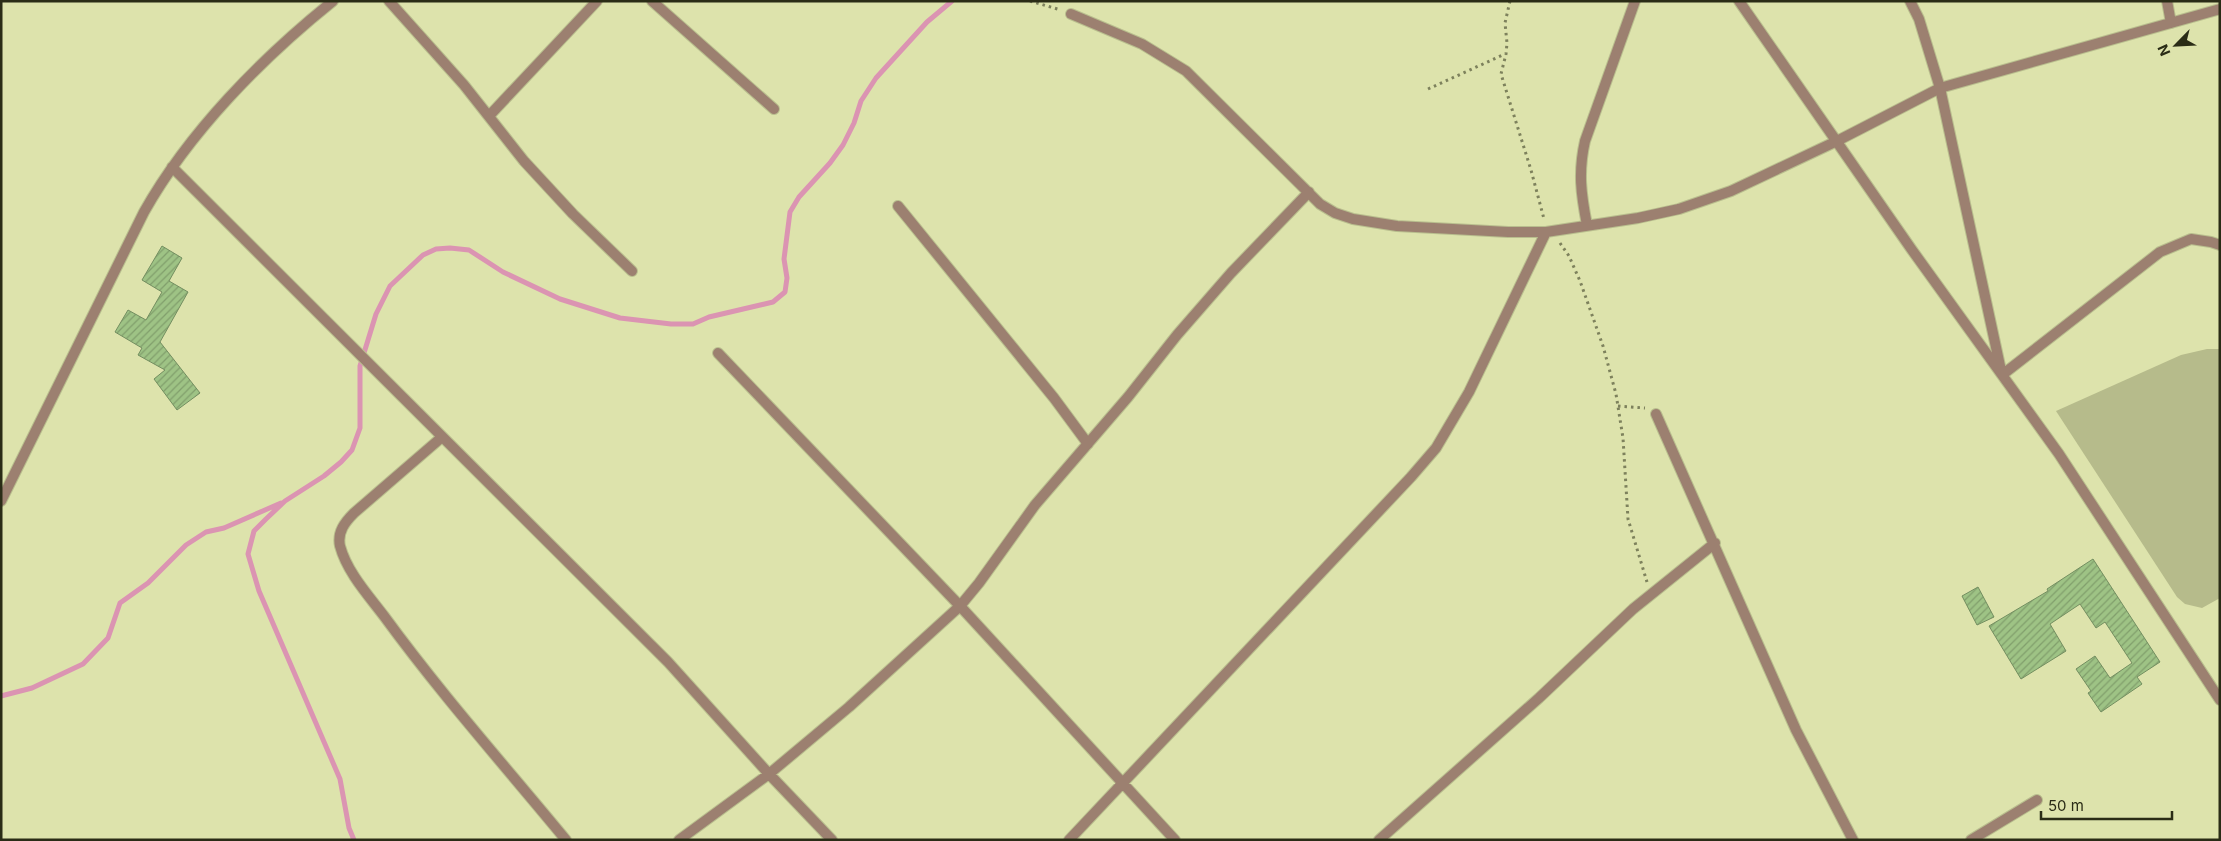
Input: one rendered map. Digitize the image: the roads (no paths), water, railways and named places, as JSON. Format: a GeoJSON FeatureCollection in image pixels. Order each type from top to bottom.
{"type":"FeatureCollection","features":[{"type":"Feature","properties":{"kind":"street"},"geometry":{"type":"LineString","coordinates":[[1,501],[144,212],[172,167],[215,114],[270,57],[333,1]]}},
{"type":"Feature","properties":{"kind":"street"},"geometry":{"type":"LineString","coordinates":[[388,1],[464,85],[524,161],[567,207],[632,271]]}},
{"type":"Feature","properties":{"kind":"street"},"geometry":{"type":"LineString","coordinates":[[489,116],[597,1]]}},
{"type":"Feature","properties":{"kind":"street"},"geometry":{"type":"LineString","coordinates":[[652,1],[774,109]]}},
{"type":"Feature","properties":{"kind":"street"},"geometry":{"type":"LineString","coordinates":[[1587,225],[1580,188],[1580,163],[1584,141],[1635,1]]}},
{"type":"Feature","properties":{"kind":"street"},"geometry":{"type":"LineString","coordinates":[[1739,1],[2117,540],[2220,700]]}},
{"type":"Feature","properties":{"kind":"street"},"geometry":{"type":"LineString","coordinates":[[1910,1],[1919,19],[1940,88],[2002,374]]}},
{"type":"Feature","properties":{"kind":"street"},"geometry":{"type":"LineString","coordinates":[[2167,1],[2171,22]]}},
{"type":"Feature","properties":{"kind":"street"},"geometry":{"type":"LineString","coordinates":[[1071,14],[1142,44],[1186,71],[1320,204],[1335,213],[1353,219],[1416,227],[1546,232],[1638,218],[1679,209],[1731,191],[1836,141],[1940,88],[2220,9]]}},
{"type":"Feature","properties":{"kind":"street"},"geometry":{"type":"LineString","coordinates":[[172,167],[668,662],[769,774],[832,840]]}},
{"type":"Feature","properties":{"kind":"street"},"geometry":{"type":"LineString","coordinates":[[679,840],[769,774],[849,707],[960,606],[979,583],[1035,505],[1231,273],[1308,192]]}},
{"type":"Feature","properties":{"kind":"street"},"geometry":{"type":"LineString","coordinates":[[898,206],[1020,355],[1088,444]]}},
{"type":"Feature","properties":{"kind":"street"},"geometry":{"type":"LineString","coordinates":[[1069,840],[1411,477],[1436,448],[1491,348],[1546,232]]}},
{"type":"Feature","properties":{"kind":"street"},"geometry":{"type":"LineString","coordinates":[[2002,374],[2160,252],[2192,239],[2220,245]]}},
{"type":"Feature","properties":{"kind":"street"},"geometry":{"type":"LineString","coordinates":[[718,354],[960,606],[1175,840]]}},
{"type":"Feature","properties":{"kind":"street"},"geometry":{"type":"LineString","coordinates":[[1656,414],[1715,543],[1740,606],[1796,730],[1853,840]]}},
{"type":"Feature","properties":{"kind":"street"},"geometry":{"type":"LineString","coordinates":[[442,437],[354,513],[342,527],[340,544],[346,562],[394,629],[566,840]]}},
{"type":"Feature","properties":{"kind":"street"},"geometry":{"type":"LineString","coordinates":[[1379,840],[1538,698],[1633,609],[1715,543]]}},
{"type":"Feature","properties":{"kind":"street"},"geometry":{"type":"LineString","coordinates":[[1971,840],[2037,800]]}},
{"type":"Feature","properties":{"kind":"waterway"},"geometry":{"type":"LineString","coordinates":[[354,840],[349,828],[340,779],[259,591],[248,554],[254,531],[285,501],[324,476],[352,450],[360,428],[360,366],[376,314],[390,286],[423,255],[436,249],[450,248],[469,250],[503,272],[560,299],[620,318],[671,324],[693,324],[709,317],[773,302],[785,292],[787,278],[784,259],[790,212],[799,197],[830,163],[843,145],[854,123],[861,101],[876,78],[927,22],[952,1]]}},
{"type":"Feature","properties":{"kind":"waterway"},"geometry":{"type":"LineString","coordinates":[[1,696],[32,688],[83,664],[108,638],[120,603],[148,583],[186,545],[206,532],[224,528],[281,503]]}}]}
